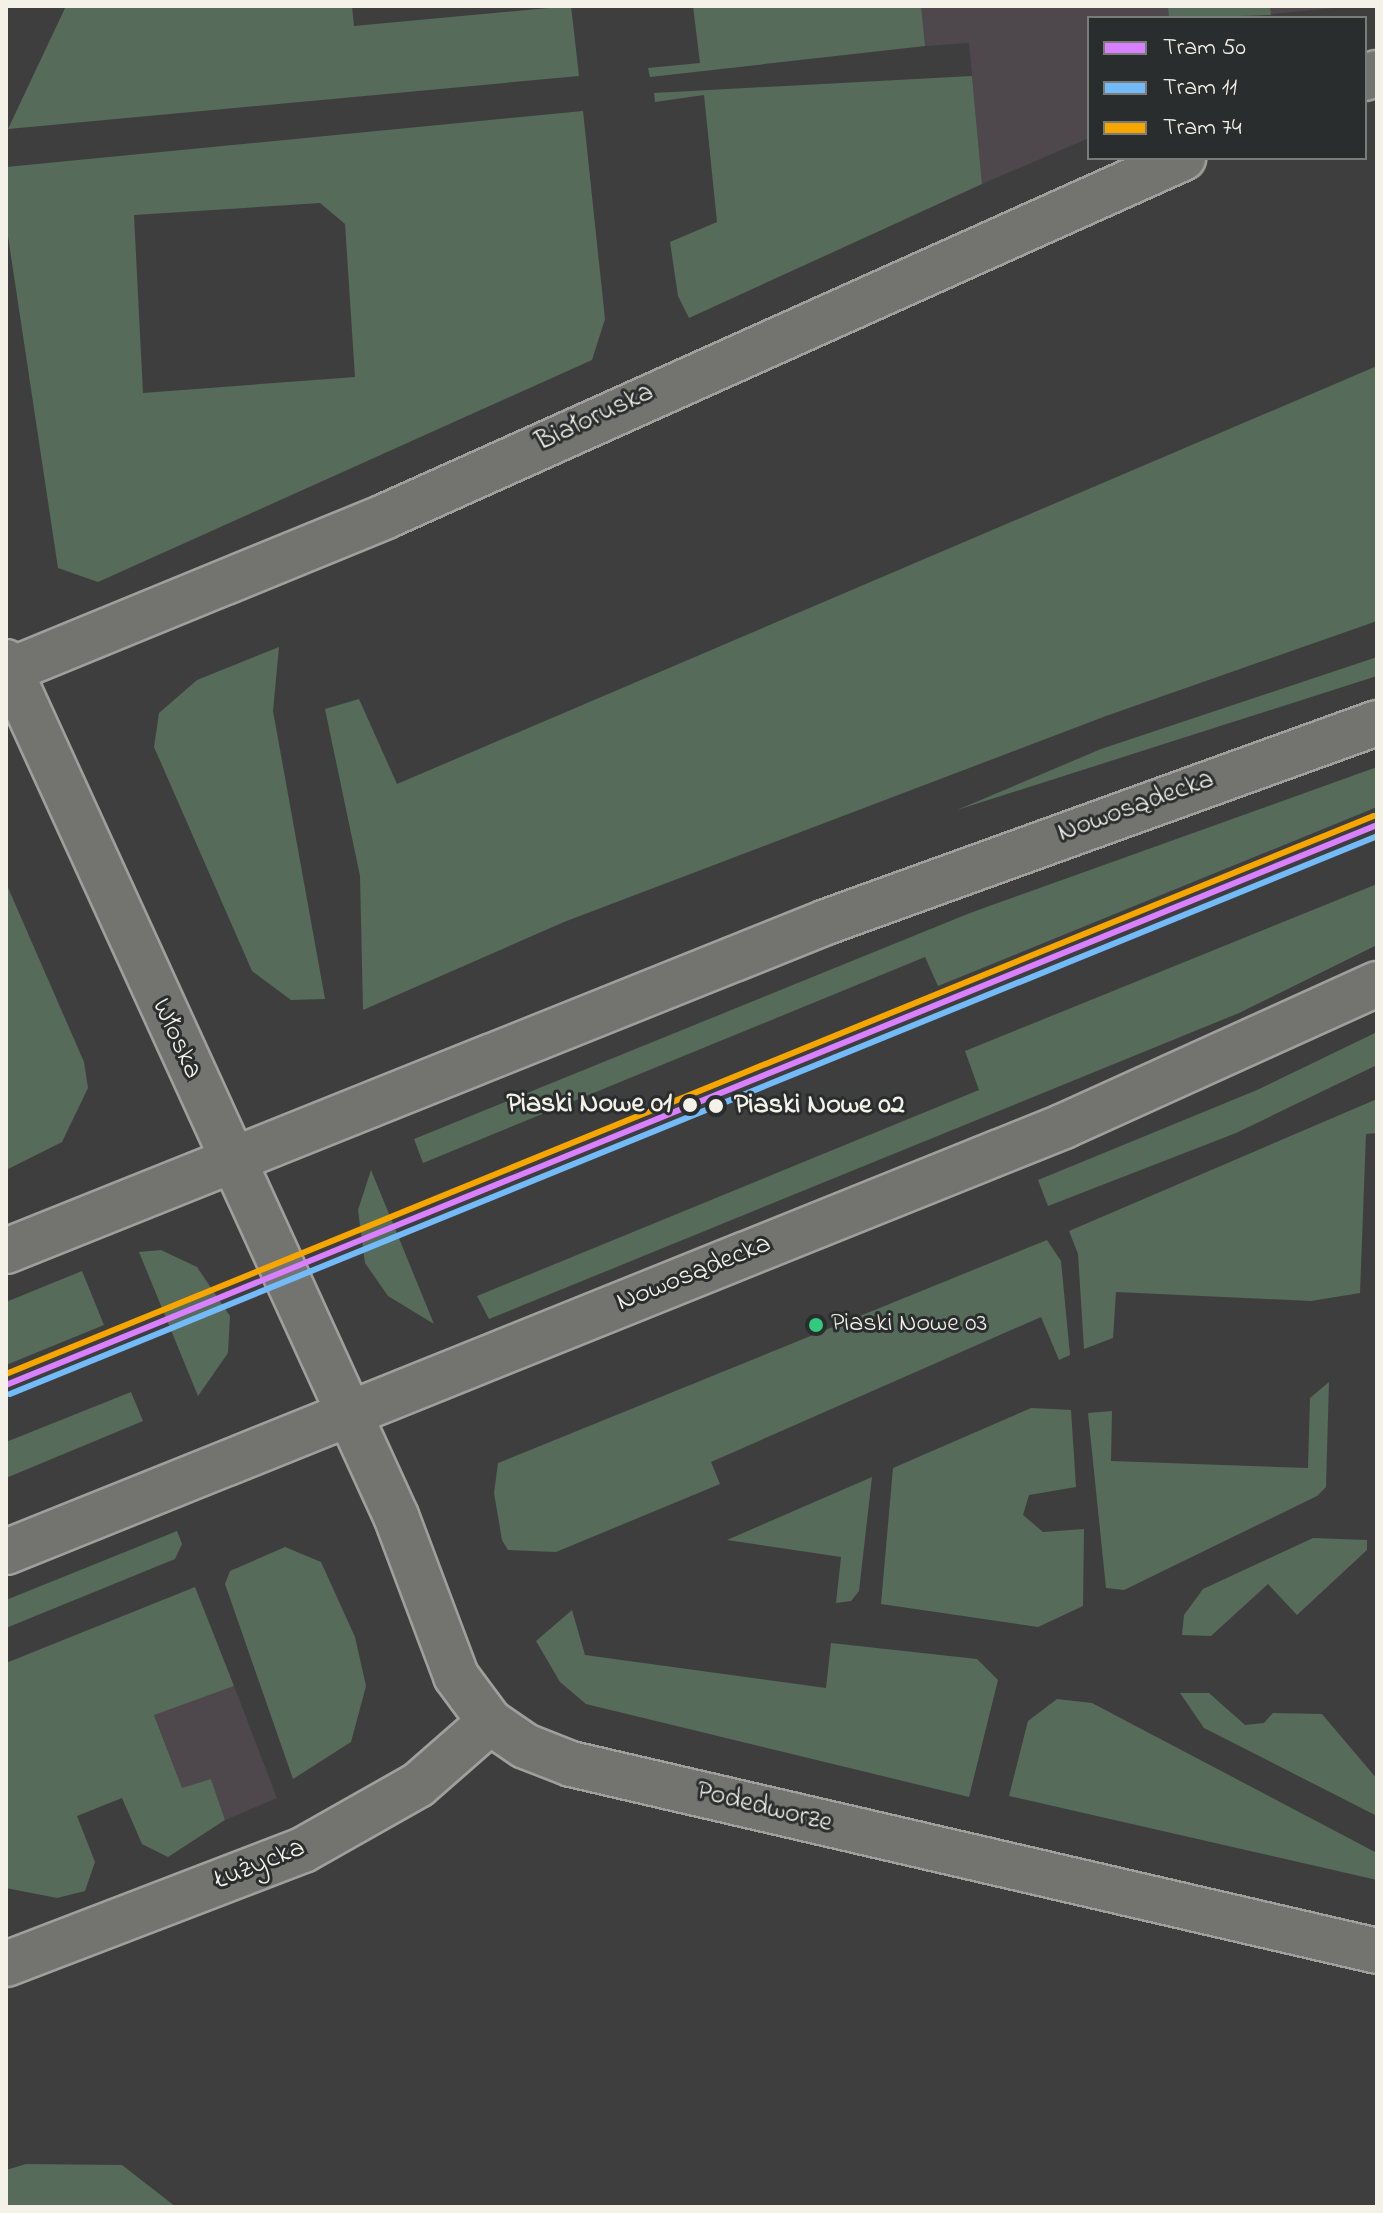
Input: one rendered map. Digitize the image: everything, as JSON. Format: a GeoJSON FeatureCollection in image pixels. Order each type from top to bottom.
{"type":"FeatureCollection","features":[{"type":"Feature","properties":{"kind":"street","name":"Białoruska"},"geometry":{"type":"LineString","coordinates":[[7,669],[386,516],[1179,160]]}},
{"type":"Feature","properties":{"kind":"street","name":"Włoska"},"geometry":{"type":"LineString","coordinates":[[7,669],[349,1415]]}},
{"type":"Feature","properties":{"kind":"street","name":"Nowosądecka"},"geometry":{"type":"LineString","coordinates":[[6,1251],[231,1157],[841,916],[1377,723]]}},
{"type":"Feature","properties":{"kind":"street","name":"Nowosądecka"},"geometry":{"type":"LineString","coordinates":[[6,1552],[1064,1126],[1377,984]]}},
{"type":"Feature","properties":{"kind":"street","name":"Podedworze"},"geometry":{"type":"LineString","coordinates":[[349,1415],[396,1516],[456,1676],[490,1722],[525,1746],[571,1764],[1377,1951]]}},
{"type":"Feature","properties":{"kind":"street","name":"Łużycka"},"geometry":{"type":"LineString","coordinates":[[6,1964],[303,1850],[418,1785],[490,1722]]}},
{"type":"Feature","properties":{"kind":"shaded area"},"geometry":{"type":"Polygon","coordinates":[[[915,6],[1355,6],[1251,16],[1087,16],[1087,139],[982,184],[969,43],[925,46],[915,6]]]}},
{"type":"Feature","properties":{"kind":"shaded area"},"geometry":{"type":"Polygon","coordinates":[[[234,1686],[277,1798],[225,1820],[211,1779],[182,1789],[154,1714],[234,1686]]]}},
{"type":"Feature","properties":{"kind":"green space"},"geometry":{"type":"Polygon","coordinates":[[[66,6],[352,6],[354,26],[571,6],[579,76],[8,129],[66,6]]]}},
{"type":"Feature","properties":{"kind":"green space"},"geometry":{"type":"Polygon","coordinates":[[[693,6],[921,6],[925,46],[650,77],[648,68],[700,63],[693,6]]]}},
{"type":"Feature","properties":{"kind":"green space"},"geometry":{"type":"Polygon","coordinates":[[[1168,6],[1270,6],[1271,15],[1237,16],[1169,16],[1168,6]]]}},
{"type":"Feature","properties":{"kind":"green space"},"geometry":{"type":"Polygon","coordinates":[[[972,76],[982,184],[689,318],[678,296],[670,242],[717,222],[704,95],[655,102],[654,93],[972,76]]]}},
{"type":"Feature","properties":{"kind":"green space"},"geometry":{"type":"Polygon","coordinates":[[[583,111],[605,319],[592,360],[98,582],[58,568],[6,223],[6,167],[583,111]],[[320,203],[134,215],[143,393],[355,377],[345,224],[320,203]]]}},
{"type":"Feature","properties":{"kind":"green space"},"geometry":{"type":"Polygon","coordinates":[[[1377,366],[1377,621],[1106,716],[564,922],[363,1010],[360,876],[325,709],[359,699],[397,784],[1377,366]]]}},
{"type":"Feature","properties":{"kind":"green space"},"geometry":{"type":"Polygon","coordinates":[[[279,647],[273,711],[325,999],[291,1000],[252,971],[154,747],[159,713],[197,680],[279,647]]]}},
{"type":"Feature","properties":{"kind":"green space"},"geometry":{"type":"Polygon","coordinates":[[[1377,657],[1377,676],[957,810],[1101,749],[1377,657]]]}},
{"type":"Feature","properties":{"kind":"green space"},"geometry":{"type":"Polygon","coordinates":[[[1377,767],[1377,807],[938,986],[925,957],[423,1163],[414,1139],[970,913],[1377,767]]]}},
{"type":"Feature","properties":{"kind":"green space"},"geometry":{"type":"Polygon","coordinates":[[[6,883],[84,1062],[88,1088],[62,1142],[6,1170],[6,883]]]}},
{"type":"Feature","properties":{"kind":"green space"},"geometry":{"type":"Polygon","coordinates":[[[1377,884],[1377,945],[1239,1013],[489,1319],[477,1296],[979,1090],[965,1051],[1377,884]]]}},
{"type":"Feature","properties":{"kind":"green space"},"geometry":{"type":"Polygon","coordinates":[[[1377,1032],[1377,1065],[1236,1133],[1048,1206],[1038,1180],[1257,1090],[1377,1032]]]}},
{"type":"Feature","properties":{"kind":"green space"},"geometry":{"type":"Polygon","coordinates":[[[1377,1099],[1377,1133],[1366,1134],[1360,1293],[1311,1301],[1116,1292],[1113,1338],[1084,1349],[1078,1254],[1069,1231],[1377,1099]]]}},
{"type":"Feature","properties":{"kind":"green space"},"geometry":{"type":"Polygon","coordinates":[[[371,1170],[434,1324],[388,1296],[365,1263],[358,1210],[371,1170]]]}},
{"type":"Feature","properties":{"kind":"green space"},"geometry":{"type":"Polygon","coordinates":[[[1047,1240],[1061,1261],[1070,1355],[1059,1360],[1041,1317],[711,1462],[720,1484],[556,1552],[508,1550],[502,1540],[494,1493],[498,1463],[1047,1240]]]}},
{"type":"Feature","properties":{"kind":"green space"},"geometry":{"type":"Polygon","coordinates":[[[161,1250],[197,1267],[230,1316],[228,1353],[198,1396],[139,1252],[161,1250]]]}},
{"type":"Feature","properties":{"kind":"green space"},"geometry":{"type":"Polygon","coordinates":[[[82,1271],[104,1325],[6,1365],[6,1302],[82,1271]]]}},
{"type":"Feature","properties":{"kind":"green space"},"geometry":{"type":"Polygon","coordinates":[[[1329,1382],[1326,1487],[1317,1496],[1124,1590],[1106,1588],[1088,1413],[1112,1411],[1111,1461],[1308,1468],[1310,1398],[1329,1382]]]}},
{"type":"Feature","properties":{"kind":"green space"},"geometry":{"type":"Polygon","coordinates":[[[131,1392],[143,1421],[6,1478],[6,1442],[131,1392]]]}},
{"type":"Feature","properties":{"kind":"green space"},"geometry":{"type":"Polygon","coordinates":[[[1031,1408],[1071,1410],[1076,1487],[1029,1495],[1023,1515],[1043,1532],[1084,1529],[1083,1606],[1038,1627],[881,1604],[893,1468],[1031,1408]]]}},
{"type":"Feature","properties":{"kind":"green space"},"geometry":{"type":"Polygon","coordinates":[[[872,1477],[859,1591],[851,1601],[836,1603],[841,1557],[727,1540],[872,1477]]]}},
{"type":"Feature","properties":{"kind":"green space"},"geometry":{"type":"Polygon","coordinates":[[[177,1531],[182,1544],[175,1559],[6,1628],[6,1600],[177,1531]]]}},
{"type":"Feature","properties":{"kind":"green space"},"geometry":{"type":"Polygon","coordinates":[[[1313,1538],[1367,1540],[1367,1550],[1297,1615],[1268,1584],[1211,1636],[1182,1635],[1184,1615],[1203,1589],[1313,1538]]]}},
{"type":"Feature","properties":{"kind":"green space"},"geometry":{"type":"Polygon","coordinates":[[[285,1547],[321,1562],[355,1637],[366,1686],[351,1742],[293,1779],[225,1584],[230,1571],[285,1547]]]}},
{"type":"Feature","properties":{"kind":"green space"},"geometry":{"type":"Polygon","coordinates":[[[195,1587],[234,1686],[154,1715],[182,1788],[211,1779],[225,1820],[168,1857],[142,1844],[122,1798],[77,1816],[95,1862],[85,1891],[57,1898],[6,1888],[6,1663],[195,1587]]]}},
{"type":"Feature","properties":{"kind":"green space"},"geometry":{"type":"Polygon","coordinates":[[[572,1610],[585,1655],[826,1688],[831,1643],[977,1659],[998,1680],[969,1797],[586,1704],[560,1682],[536,1641],[572,1610]]]}},
{"type":"Feature","properties":{"kind":"green space"},"geometry":{"type":"Polygon","coordinates":[[[1180,1693],[1209,1693],[1245,1725],[1264,1723],[1273,1713],[1322,1714],[1377,1779],[1377,1816],[1204,1728],[1180,1693]]]}},
{"type":"Feature","properties":{"kind":"green space"},"geometry":{"type":"Polygon","coordinates":[[[1057,1699],[1092,1703],[1377,1853],[1377,1880],[1009,1796],[1028,1721],[1057,1699]]]}},
{"type":"Feature","properties":{"kind":"green space"},"geometry":{"type":"Polygon","coordinates":[[[26,2164],[122,2165],[176,2207],[6,2207],[6,2170],[26,2164]]]}},
{"type":"Feature","properties":{"kind":"tram line","name":"74"},"geometry":{"type":"LineString","coordinates":[[6,1374],[1373,816]]}},
{"type":"Feature","properties":{"kind":"tram line","name":"50"},"geometry":{"type":"LineString","coordinates":[[6,1385],[1377,825]]}},
{"type":"Feature","properties":{"kind":"tram line","name":"11"},"geometry":{"type":"LineString","coordinates":[[10,1394],[1377,836]]}},
{"type":"Feature","properties":{"kind":"place","name":"Piaski Nowe 01"},"geometry":{"type":"Point","coordinates":[690,1105]}},
{"type":"Feature","properties":{"kind":"place","name":"Piaski Nowe 02"},"geometry":{"type":"Point","coordinates":[716,1106]}},
{"type":"Feature","properties":{"kind":"place","name":"Piaski Nowe 03"},"geometry":{"type":"Point","coordinates":[816,1325]}}]}
